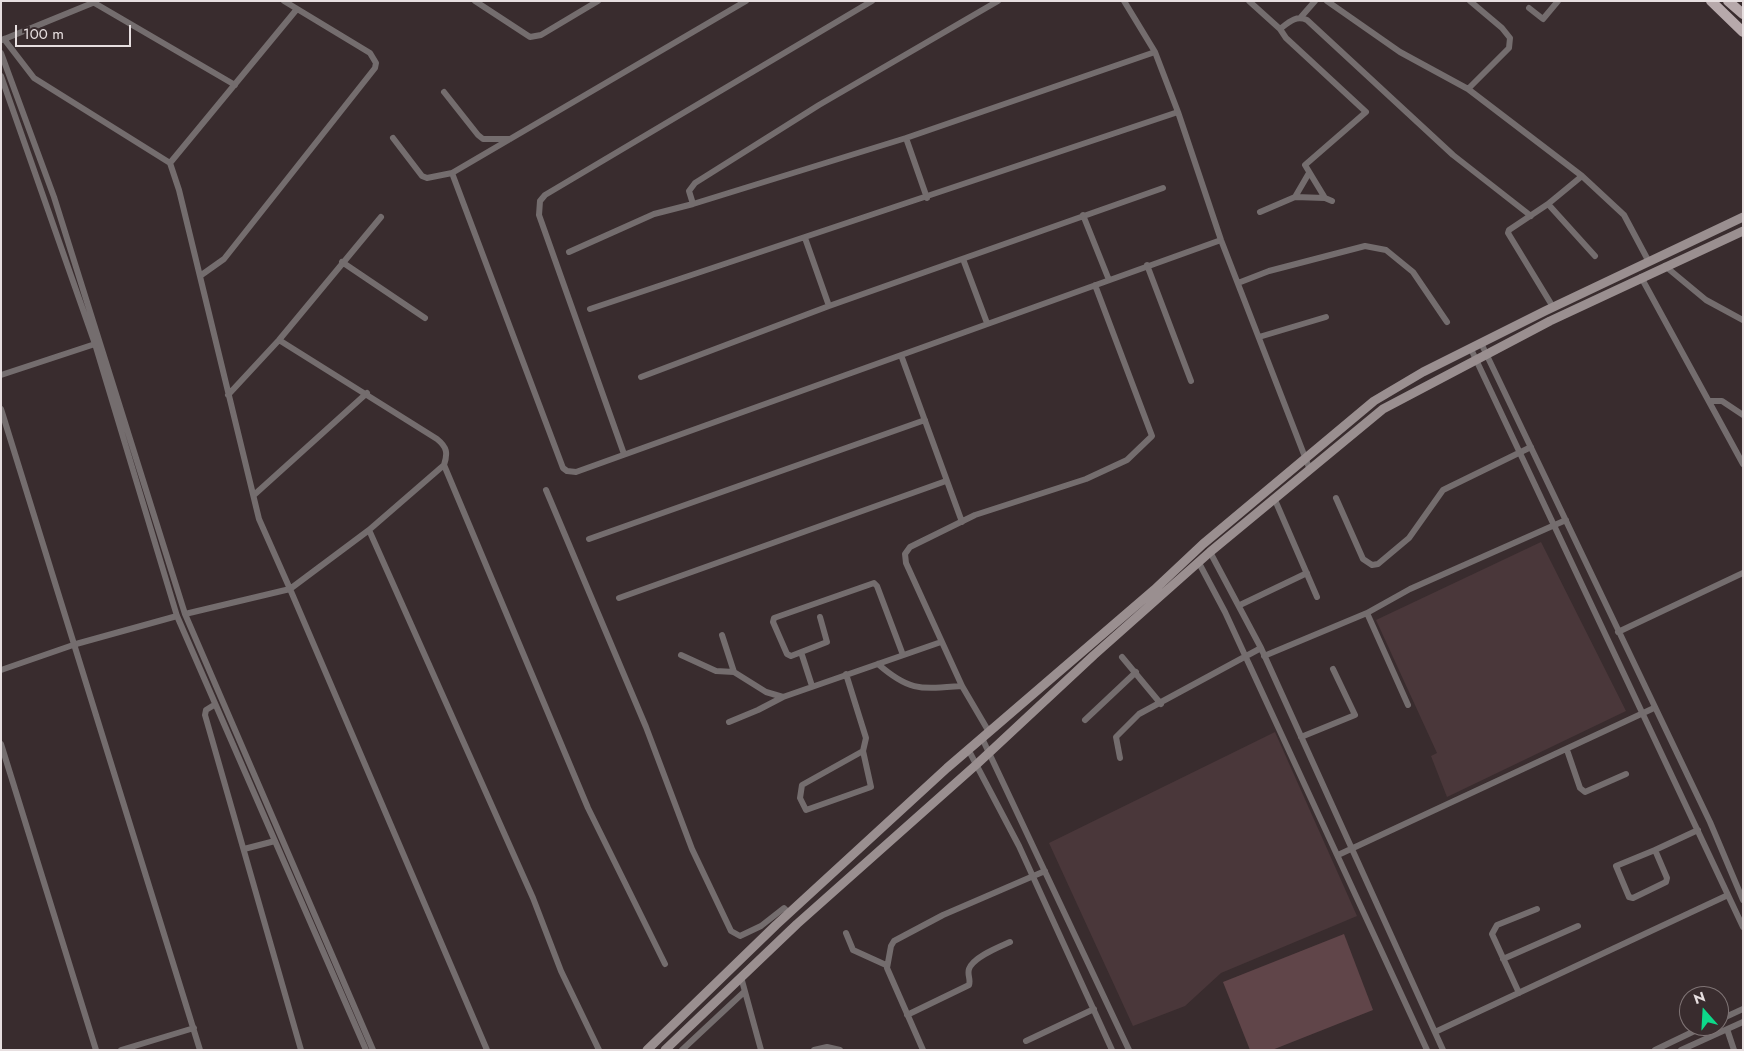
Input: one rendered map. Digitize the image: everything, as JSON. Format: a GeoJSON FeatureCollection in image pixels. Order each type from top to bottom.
{"type":"FeatureCollection","features":[{"type":"Feature","properties":{"kind":"main road"},"geometry":{"type":"LineString","coordinates":[[1711,1],[1743,32]]}},
{"type":"Feature","properties":{"kind":"main road"},"geometry":{"type":"LineString","coordinates":[[1728,1],[1743,14]]}},
{"type":"Feature","properties":{"kind":"main road"},"geometry":{"type":"LineString","coordinates":[[648,1050],[789,913],[968,749],[1154,590],[1203,544],[1305,459],[1339,428],[1374,401],[1423,372],[1553,307],[1743,218]]}},
{"type":"Feature","properties":{"kind":"main road"},"geometry":{"type":"LineString","coordinates":[[665,1050],[797,924],[990,753],[1094,655],[1210,552],[1383,409],[1486,353],[1641,277],[1743,231]]}},
{"type":"Feature","properties":{"kind":"street"},"geometry":{"type":"LineString","coordinates":[[200,276],[224,259],[375,68],[376,63],[370,53],[284,1]]}},
{"type":"Feature","properties":{"kind":"street"},"geometry":{"type":"LineString","coordinates":[[476,1],[530,37],[541,35],[598,1]]}},
{"type":"Feature","properties":{"kind":"street"},"geometry":{"type":"LineString","coordinates":[[393,138],[422,176],[428,178],[452,172],[746,1]]}},
{"type":"Feature","properties":{"kind":"street"},"geometry":{"type":"LineString","coordinates":[[624,454],[539,215],[540,201],[545,195],[872,1]]}},
{"type":"Feature","properties":{"kind":"street"},"geometry":{"type":"LineString","coordinates":[[693,204],[688,191],[696,182],[819,105],[998,1]]}},
{"type":"Feature","properties":{"kind":"street"},"geometry":{"type":"LineString","coordinates":[[1124,1],[1155,52],[1178,112],[1221,240],[1310,470]]}},
{"type":"Feature","properties":{"kind":"street"},"geometry":{"type":"LineString","coordinates":[[1249,1],[1366,112],[1305,165],[1325,198]]}},
{"type":"Feature","properties":{"kind":"street"},"geometry":{"type":"LineString","coordinates":[[1301,18],[1315,1]]}},
{"type":"Feature","properties":{"kind":"street"},"geometry":{"type":"LineString","coordinates":[[1327,1],[1400,52],[1468,89],[1582,176],[1624,215],[1649,262]]}},
{"type":"Feature","properties":{"kind":"street"},"geometry":{"type":"LineString","coordinates":[[1468,89],[1509,48],[1510,38],[1502,28],[1470,1]]}},
{"type":"Feature","properties":{"kind":"street"},"geometry":{"type":"LineString","coordinates":[[1529,8],[1543,19],[1558,1]]}},
{"type":"Feature","properties":{"kind":"street"},"geometry":{"type":"LineString","coordinates":[[235,85],[94,2],[3,40],[34,78],[170,163],[200,276],[261,528],[290,590],[486,1050]]}},
{"type":"Feature","properties":{"kind":"street"},"geometry":{"type":"LineString","coordinates":[[170,163],[297,10]]}},
{"type":"Feature","properties":{"kind":"street"},"geometry":{"type":"LineString","coordinates":[[1280,29],[1294,19],[1301,18],[1307,20],[1453,155],[1531,216]]}},
{"type":"Feature","properties":{"kind":"street"},"geometry":{"type":"LineString","coordinates":[[569,252],[654,214],[693,204],[906,138],[1155,52]]}},
{"type":"Feature","properties":{"kind":"street"},"geometry":{"type":"LineString","coordinates":[[1,53],[67,237],[185,614],[373,1050]]}},
{"type":"Feature","properties":{"kind":"street"},"geometry":{"type":"LineString","coordinates":[[1,76],[95,344],[177,616],[214,705],[366,1050]]}},
{"type":"Feature","properties":{"kind":"street"},"geometry":{"type":"LineString","coordinates":[[444,92],[483,139],[510,139]]}},
{"type":"Feature","properties":{"kind":"street"},"geometry":{"type":"LineString","coordinates":[[590,309],[927,198],[1178,112]]}},
{"type":"Feature","properties":{"kind":"street"},"geometry":{"type":"LineString","coordinates":[[906,138],[927,198]]}},
{"type":"Feature","properties":{"kind":"street"},"geometry":{"type":"LineString","coordinates":[[452,172],[563,468],[570,473],[1221,240]]}},
{"type":"Feature","properties":{"kind":"street"},"geometry":{"type":"LineString","coordinates":[[1294,197],[1309,173]]}},
{"type":"Feature","properties":{"kind":"street"},"geometry":{"type":"LineString","coordinates":[[1553,307],[1508,234],[1509,230],[1548,204],[1582,176]]}},
{"type":"Feature","properties":{"kind":"street"},"geometry":{"type":"LineString","coordinates":[[641,377],[829,306],[1163,188]]}},
{"type":"Feature","properties":{"kind":"street"},"geometry":{"type":"LineString","coordinates":[[1260,212],[1294,197],[1325,198],[1332,201]]}},
{"type":"Feature","properties":{"kind":"street"},"geometry":{"type":"LineString","coordinates":[[1548,204],[1595,256]]}},
{"type":"Feature","properties":{"kind":"street"},"geometry":{"type":"LineString","coordinates":[[1083,215],[1109,280]]}},
{"type":"Feature","properties":{"kind":"street"},"geometry":{"type":"LineString","coordinates":[[228,395],[279,340],[381,217]]}},
{"type":"Feature","properties":{"kind":"street"},"geometry":{"type":"LineString","coordinates":[[59,239],[67,237]]}},
{"type":"Feature","properties":{"kind":"street"},"geometry":{"type":"LineString","coordinates":[[805,238],[829,306]]}},
{"type":"Feature","properties":{"kind":"street"},"geometry":{"type":"LineString","coordinates":[[1238,283],[1270,271],[1365,246],[1386,250],[1413,272],[1446,322]]}},
{"type":"Feature","properties":{"kind":"street"},"geometry":{"type":"LineString","coordinates":[[963,259],[987,323]]}},
{"type":"Feature","properties":{"kind":"street"},"geometry":{"type":"LineString","coordinates":[[342,262],[425,318]]}},
{"type":"Feature","properties":{"kind":"street"},"geometry":{"type":"LineString","coordinates":[[1147,265],[1192,381]]}},
{"type":"Feature","properties":{"kind":"street"},"geometry":{"type":"LineString","coordinates":[[1665,266],[1706,300],[1743,320]]}},
{"type":"Feature","properties":{"kind":"street"},"geometry":{"type":"LineString","coordinates":[[1641,277],[1743,464]]}},
{"type":"Feature","properties":{"kind":"street"},"geometry":{"type":"LineString","coordinates":[[1095,285],[1152,436],[1127,460],[1119,464],[1086,479],[975,515],[910,547],[905,554],[906,562],[941,642],[985,735],[990,753],[1129,1050]]}},
{"type":"Feature","properties":{"kind":"street"},"geometry":{"type":"LineString","coordinates":[[1260,337],[1326,317]]}},
{"type":"Feature","properties":{"kind":"street"},"geometry":{"type":"LineString","coordinates":[[185,614],[290,590],[369,530],[444,465],[447,455],[442,443],[279,340]]}},
{"type":"Feature","properties":{"kind":"street"},"geometry":{"type":"LineString","coordinates":[[1481,343],[1710,822],[1743,900]]}},
{"type":"Feature","properties":{"kind":"street"},"geometry":{"type":"LineString","coordinates":[[1,375],[95,344]]}},
{"type":"Feature","properties":{"kind":"street"},"geometry":{"type":"LineString","coordinates":[[1471,349],[1743,927]]}},
{"type":"Feature","properties":{"kind":"street"},"geometry":{"type":"LineString","coordinates":[[901,354],[962,522]]}},
{"type":"Feature","properties":{"kind":"street"},"geometry":{"type":"LineString","coordinates":[[254,495],[367,394]]}},
{"type":"Feature","properties":{"kind":"street"},"geometry":{"type":"LineString","coordinates":[[1710,401],[1722,401],[1743,415]]}},
{"type":"Feature","properties":{"kind":"street"},"geometry":{"type":"LineString","coordinates":[[1,408],[76,644],[200,1050]]}},
{"type":"Feature","properties":{"kind":"street"},"geometry":{"type":"LineString","coordinates":[[589,539],[925,420]]}},
{"type":"Feature","properties":{"kind":"street"},"geometry":{"type":"LineString","coordinates":[[1336,498],[1363,559],[1372,565],[1378,564],[1409,538],[1443,490],[1531,448]]}},
{"type":"Feature","properties":{"kind":"street"},"geometry":{"type":"LineString","coordinates":[[444,465],[588,808],[665,964]]}},
{"type":"Feature","properties":{"kind":"street"},"geometry":{"type":"LineString","coordinates":[[619,598],[946,481]]}},
{"type":"Feature","properties":{"kind":"street"},"geometry":{"type":"LineString","coordinates":[[546,490],[646,727],[692,849],[731,931],[740,936],[750,933],[784,908],[789,913]]}},
{"type":"Feature","properties":{"kind":"street"},"geometry":{"type":"LineString","coordinates":[[1275,500],[1317,597]]}},
{"type":"Feature","properties":{"kind":"street"},"geometry":{"type":"LineString","coordinates":[[1264,656],[1367,613],[1410,589],[1566,520]]}},
{"type":"Feature","properties":{"kind":"street"},"geometry":{"type":"LineString","coordinates":[[369,530],[534,898],[561,971],[599,1050]]}},
{"type":"Feature","properties":{"kind":"street"},"geometry":{"type":"LineString","coordinates":[[1210,552],[1240,605],[1264,656],[1442,1050]]}},
{"type":"Feature","properties":{"kind":"street"},"geometry":{"type":"LineString","coordinates":[[1199,563],[1246,656],[1427,1050]]}},
{"type":"Feature","properties":{"kind":"street"},"geometry":{"type":"LineString","coordinates":[[1240,605],[1307,573]]}},
{"type":"Feature","properties":{"kind":"street"},"geometry":{"type":"LineString","coordinates":[[1618,632],[1743,573]]}},
{"type":"Feature","properties":{"kind":"street"},"geometry":{"type":"LineString","coordinates":[[820,618],[827,642],[791,656],[783,650],[773,622],[774,618],[874,583],[877,586],[903,655]]}},
{"type":"Feature","properties":{"kind":"street"},"geometry":{"type":"LineString","coordinates":[[1367,613],[1408,705]]}},
{"type":"Feature","properties":{"kind":"street"},"geometry":{"type":"LineString","coordinates":[[1,670],[76,644],[177,616]]}},
{"type":"Feature","properties":{"kind":"street"},"geometry":{"type":"LineString","coordinates":[[722,636],[734,672]]}},
{"type":"Feature","properties":{"kind":"street"},"geometry":{"type":"LineString","coordinates":[[729,722],[812,686],[941,642]]}},
{"type":"Feature","properties":{"kind":"street"},"geometry":{"type":"LineString","coordinates":[[1120,758],[1116,737],[1139,714],[1161,704],[1260,648]]}},
{"type":"Feature","properties":{"kind":"street"},"geometry":{"type":"LineString","coordinates":[[801,652],[812,686]]}},
{"type":"Feature","properties":{"kind":"street"},"geometry":{"type":"LineString","coordinates":[[682,655],[716,671],[734,672],[766,692],[783,697]]}},
{"type":"Feature","properties":{"kind":"street"},"geometry":{"type":"LineString","coordinates":[[1122,657],[1161,704]]}},
{"type":"Feature","properties":{"kind":"street"},"geometry":{"type":"LineString","coordinates":[[878,664],[897,680],[918,689],[962,686]]}},
{"type":"Feature","properties":{"kind":"street"},"geometry":{"type":"LineString","coordinates":[[1301,737],[1355,715],[1333,669]]}},
{"type":"Feature","properties":{"kind":"street"},"geometry":{"type":"LineString","coordinates":[[1085,720],[1136,672]]}},
{"type":"Feature","properties":{"kind":"street"},"geometry":{"type":"LineString","coordinates":[[846,674],[866,738],[866,745],[863,751],[802,785],[800,798],[806,810],[870,789],[871,784],[863,751]]}},
{"type":"Feature","properties":{"kind":"street"},"geometry":{"type":"LineString","coordinates":[[214,705],[206,710],[205,715],[302,1050]]}},
{"type":"Feature","properties":{"kind":"street"},"geometry":{"type":"LineString","coordinates":[[1338,855],[1654,708]]}},
{"type":"Feature","properties":{"kind":"street"},"geometry":{"type":"LineString","coordinates":[[1,744],[96,1050]]}},
{"type":"Feature","properties":{"kind":"street"},"geometry":{"type":"LineString","coordinates":[[968,749],[1034,876],[1112,1050]]}},
{"type":"Feature","properties":{"kind":"street"},"geometry":{"type":"LineString","coordinates":[[1567,750],[1580,788],[1585,792],[1626,774]]}},
{"type":"Feature","properties":{"kind":"street"},"geometry":{"type":"LineString","coordinates":[[1655,850],[1667,878],[1666,882],[1633,898],[1629,897],[1616,866],[1698,830]]}},
{"type":"Feature","properties":{"kind":"street"},"geometry":{"type":"LineString","coordinates":[[244,849],[275,841]]}},
{"type":"Feature","properties":{"kind":"street"},"geometry":{"type":"LineString","coordinates":[[922,1050],[886,965],[891,946],[900,937],[1045,871]]}},
{"type":"Feature","properties":{"kind":"street"},"geometry":{"type":"LineString","coordinates":[[1435,1032],[1728,895]]}},
{"type":"Feature","properties":{"kind":"street"},"geometry":{"type":"LineString","coordinates":[[1519,993],[1492,934],[1497,924],[1537,909]]}},
{"type":"Feature","properties":{"kind":"street"},"geometry":{"type":"LineString","coordinates":[[1504,959],[1578,926]]}},
{"type":"Feature","properties":{"kind":"street"},"geometry":{"type":"LineString","coordinates":[[846,933],[853,950],[886,965]]}},
{"type":"Feature","properties":{"kind":"street"},"geometry":{"type":"LineString","coordinates":[[907,1015],[969,985],[971,981],[969,972],[972,965],[988,952],[1010,942]]}},
{"type":"Feature","properties":{"kind":"street"},"geometry":{"type":"LineString","coordinates":[[741,977],[761,1050]]}},
{"type":"Feature","properties":{"kind":"street"},"geometry":{"type":"LineString","coordinates":[[682,1050],[744,992]]}},
{"type":"Feature","properties":{"kind":"street"},"geometry":{"type":"LineString","coordinates":[[1026,1041],[1094,1009]]}},
{"type":"Feature","properties":{"kind":"street"},"geometry":{"type":"LineString","coordinates":[[1729,1015],[1743,1009]]}},
{"type":"Feature","properties":{"kind":"street"},"geometry":{"type":"LineString","coordinates":[[1729,1028],[1743,1022]]}},
{"type":"Feature","properties":{"kind":"street"},"geometry":{"type":"LineString","coordinates":[[121,1050],[194,1028]]}},
{"type":"Feature","properties":{"kind":"street"},"geometry":{"type":"LineString","coordinates":[[1729,1035],[1734,1050]]}},
{"type":"Feature","properties":{"kind":"street"},"geometry":{"type":"LineString","coordinates":[[1655,1050],[1684,1036]]}},
{"type":"Feature","properties":{"kind":"street"},"geometry":{"type":"LineString","coordinates":[[1681,1050],[1712,1036]]}},
{"type":"Feature","properties":{"kind":"street"},"geometry":{"type":"LineString","coordinates":[[814,1050],[827,1047],[840,1050]]}},
{"type":"Feature","properties":{"kind":"shaded area"},"geometry":{"type":"Polygon","coordinates":[[[1541,542],[1626,711],[1447,797],[1431,756],[1437,753],[1376,620],[1541,542]]]}},
{"type":"Feature","properties":{"kind":"shaded area"},"geometry":{"type":"Polygon","coordinates":[[[1275,732],[1357,916],[1221,973],[1185,1006],[1133,1026],[1049,843],[1275,732]]]}},
{"type":"Feature","properties":{"kind":"shaded area"},"geometry":{"type":"Polygon","coordinates":[[[1344,934],[1373,1010],[1272,1050],[1250,1050],[1223,982],[1344,934]]]}}]}
